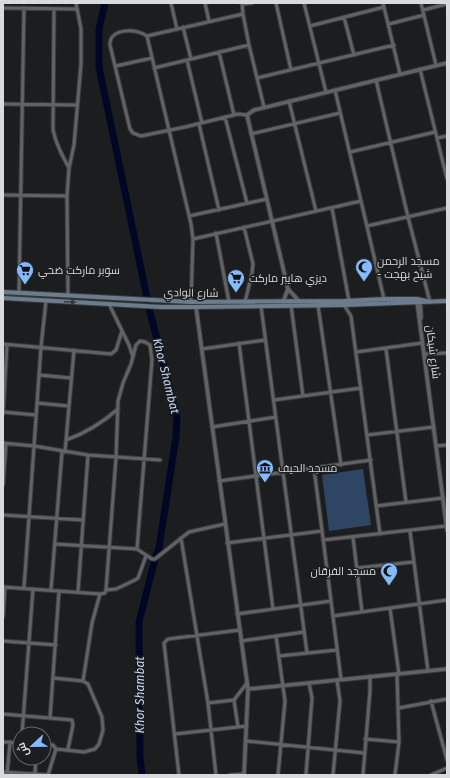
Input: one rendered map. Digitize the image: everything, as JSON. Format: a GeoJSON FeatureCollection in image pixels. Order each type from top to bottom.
{"type":"FeatureCollection","features":[{"type":"Feature","properties":{"kind":"main road","name":"شارع الوادي"},"geometry":{"type":"LineString","coordinates":[[3,292],[191,302],[419,301]]}},
{"type":"Feature","properties":{"kind":"main road","name":"شارع الوادي"},"geometry":{"type":"LineString","coordinates":[[3,298],[162,307],[318,305],[384,299],[447,302]]}},
{"type":"Feature","properties":{"kind":"street"},"geometry":{"type":"LineString","coordinates":[[32,3],[32,8]]}},
{"type":"Feature","properties":{"kind":"street"},"geometry":{"type":"LineString","coordinates":[[68,296],[67,196],[69,168],[74,145],[76,105],[81,64],[81,29],[76,3]]}},
{"type":"Feature","properties":{"kind":"street"},"geometry":{"type":"LineString","coordinates":[[171,3],[177,29]]}},
{"type":"Feature","properties":{"kind":"street"},"geometry":{"type":"LineString","coordinates":[[205,3],[209,21]]}},
{"type":"Feature","properties":{"kind":"street"},"geometry":{"type":"LineString","coordinates":[[252,3],[242,3],[243,14],[264,107]]}},
{"type":"Feature","properties":{"kind":"street"},"geometry":{"type":"LineString","coordinates":[[276,3],[292,70]]}},
{"type":"Feature","properties":{"kind":"street"},"geometry":{"type":"LineString","coordinates":[[304,3],[326,92]]}},
{"type":"Feature","properties":{"kind":"street"},"geometry":{"type":"LineString","coordinates":[[383,3],[400,74]]}},
{"type":"Feature","properties":{"kind":"street"},"geometry":{"type":"LineString","coordinates":[[421,3],[436,65]]}},
{"type":"Feature","properties":{"kind":"street"},"geometry":{"type":"LineString","coordinates":[[422,10],[447,4]]}},
{"type":"Feature","properties":{"kind":"street"},"geometry":{"type":"LineString","coordinates":[[310,26],[384,7]]}},
{"type":"Feature","properties":{"kind":"street"},"geometry":{"type":"LineString","coordinates":[[3,8],[77,9]]}},
{"type":"Feature","properties":{"kind":"street"},"geometry":{"type":"LineString","coordinates":[[19,293],[24,8]]}},
{"type":"Feature","properties":{"kind":"street"},"geometry":{"type":"LineString","coordinates":[[54,9],[53,130],[60,152],[69,168]]}},
{"type":"Feature","properties":{"kind":"street"},"geometry":{"type":"LineString","coordinates":[[147,36],[243,14]]}},
{"type":"Feature","properties":{"kind":"street"},"geometry":{"type":"LineString","coordinates":[[389,24],[424,15]]}},
{"type":"Feature","properties":{"kind":"street"},"geometry":{"type":"LineString","coordinates":[[344,17],[354,55]]}},
{"type":"Feature","properties":{"kind":"street"},"geometry":{"type":"LineString","coordinates":[[183,27],[200,123],[219,210]]}},
{"type":"Feature","properties":{"kind":"street"},"geometry":{"type":"LineString","coordinates":[[191,302],[193,238],[189,216],[169,130],[154,68],[147,36],[142,32],[130,31],[114,34],[110,41],[110,45],[130,129],[133,134],[141,136],[169,130],[200,123],[238,114],[247,115],[254,110],[264,107],[447,62]]}},
{"type":"Feature","properties":{"kind":"street"},"geometry":{"type":"LineString","coordinates":[[154,68],[249,45]]}},
{"type":"Feature","properties":{"kind":"street"},"geometry":{"type":"LineString","coordinates":[[257,78],[394,46]]}},
{"type":"Feature","properties":{"kind":"street"},"geometry":{"type":"LineString","coordinates":[[219,52],[234,115]]}},
{"type":"Feature","properties":{"kind":"street"},"geometry":{"type":"LineString","coordinates":[[116,66],[152,58]]}},
{"type":"Feature","properties":{"kind":"street"},"geometry":{"type":"LineString","coordinates":[[420,69],[447,179]]}},
{"type":"Feature","properties":{"kind":"street"},"geometry":{"type":"LineString","coordinates":[[376,80],[428,302]]}},
{"type":"Feature","properties":{"kind":"street"},"geometry":{"type":"LineString","coordinates":[[335,90],[384,299]]}},
{"type":"Feature","properties":{"kind":"street"},"geometry":{"type":"LineString","coordinates":[[289,101],[316,211]]}},
{"type":"Feature","properties":{"kind":"street"},"geometry":{"type":"LineString","coordinates":[[3,104],[76,105]]}},
{"type":"Feature","properties":{"kind":"street"},"geometry":{"type":"LineString","coordinates":[[251,134],[340,113]]}},
{"type":"Feature","properties":{"kind":"street"},"geometry":{"type":"LineString","coordinates":[[247,115],[288,289],[299,301]]}},
{"type":"Feature","properties":{"kind":"street"},"geometry":{"type":"LineString","coordinates":[[225,117],[247,203]]}},
{"type":"Feature","properties":{"kind":"street"},"geometry":{"type":"LineString","coordinates":[[350,152],[435,132]]}},
{"type":"Feature","properties":{"kind":"street"},"geometry":{"type":"LineString","coordinates":[[437,138],[447,136]]}},
{"type":"Feature","properties":{"kind":"street"},"geometry":{"type":"LineString","coordinates":[[3,195],[67,196]]}},
{"type":"Feature","properties":{"kind":"street"},"geometry":{"type":"LineString","coordinates":[[189,216],[267,199]]}},
{"type":"Feature","properties":{"kind":"street"},"geometry":{"type":"LineString","coordinates":[[193,238],[361,201]]}},
{"type":"Feature","properties":{"kind":"street"},"geometry":{"type":"LineString","coordinates":[[332,208],[346,302],[351,316],[380,534]]}},
{"type":"Feature","properties":{"kind":"street"},"geometry":{"type":"LineString","coordinates":[[367,226],[447,208]]}},
{"type":"Feature","properties":{"kind":"street"},"geometry":{"type":"LineString","coordinates":[[244,227],[252,264],[252,273],[245,302]]}},
{"type":"Feature","properties":{"kind":"street"},"geometry":{"type":"LineString","coordinates":[[216,233],[229,302]]}},
{"type":"Feature","properties":{"kind":"street"},"geometry":{"type":"LineString","coordinates":[[282,302],[288,289]]}},
{"type":"Feature","properties":{"kind":"street"},"geometry":{"type":"LineString","coordinates":[[24,588],[41,347],[46,301]]}},
{"type":"Feature","properties":{"kind":"street","name":"شارع شيكان"},"geometry":{"type":"LineString","coordinates":[[419,301],[422,343],[447,530]]}},
{"type":"Feature","properties":{"kind":"street"},"geometry":{"type":"LineString","coordinates":[[109,304],[115,313],[133,357]]}},
{"type":"Feature","properties":{"kind":"street"},"geometry":{"type":"LineString","coordinates":[[291,305],[303,396]]}},
{"type":"Feature","properties":{"kind":"street"},"geometry":{"type":"LineString","coordinates":[[318,305],[341,464]]}},
{"type":"Feature","properties":{"kind":"street"},"geometry":{"type":"LineString","coordinates":[[261,306],[307,653]]}},
{"type":"Feature","properties":{"kind":"street"},"geometry":{"type":"LineString","coordinates":[[196,307],[237,614],[248,682],[244,775],[230,775]]}},
{"type":"Feature","properties":{"kind":"street"},"geometry":{"type":"LineString","coordinates":[[3,344],[111,354],[116,350],[122,331]]}},
{"type":"Feature","properties":{"kind":"street"},"geometry":{"type":"LineString","coordinates":[[202,349],[266,340]]}},
{"type":"Feature","properties":{"kind":"street"},"geometry":{"type":"LineString","coordinates":[[106,590],[120,392],[136,345],[140,341],[150,345],[152,360],[137,549]]}},
{"type":"Feature","properties":{"kind":"street"},"geometry":{"type":"LineString","coordinates":[[239,343],[273,609]]}},
{"type":"Feature","properties":{"kind":"street"},"geometry":{"type":"LineString","coordinates":[[356,352],[422,343]]}},
{"type":"Feature","properties":{"kind":"street"},"geometry":{"type":"LineString","coordinates":[[7,345],[3,413],[36,415]]}},
{"type":"Feature","properties":{"kind":"street"},"geometry":{"type":"LineString","coordinates":[[386,349],[406,502]]}},
{"type":"Feature","properties":{"kind":"street"},"geometry":{"type":"LineString","coordinates":[[51,590],[63,452],[66,440],[74,350]]}},
{"type":"Feature","properties":{"kind":"street"},"geometry":{"type":"LineString","coordinates":[[424,354],[447,353]]}},
{"type":"Feature","properties":{"kind":"street"},"geometry":{"type":"LineString","coordinates":[[39,376],[71,378]]}},
{"type":"Feature","properties":{"kind":"street"},"geometry":{"type":"LineString","coordinates":[[274,400],[361,388]]}},
{"type":"Feature","properties":{"kind":"street"},"geometry":{"type":"LineString","coordinates":[[37,403],[69,406]]}},
{"type":"Feature","properties":{"kind":"street"},"geometry":{"type":"LineString","coordinates":[[66,440],[78,436],[98,425],[118,409]]}},
{"type":"Feature","properties":{"kind":"street"},"geometry":{"type":"LineString","coordinates":[[212,427],[276,417]]}},
{"type":"Feature","properties":{"kind":"street"},"geometry":{"type":"LineString","coordinates":[[367,435],[434,427]]}},
{"type":"Feature","properties":{"kind":"street"},"geometry":{"type":"LineString","coordinates":[[3,485],[4,443],[34,446],[88,455],[160,460]]}},
{"type":"Feature","properties":{"kind":"street"},"geometry":{"type":"LineString","coordinates":[[436,446],[447,445]]}},
{"type":"Feature","properties":{"kind":"street"},"geometry":{"type":"LineString","coordinates":[[78,592],[88,455]]}},
{"type":"Feature","properties":{"kind":"street"},"geometry":{"type":"LineString","coordinates":[[219,481],[370,460]]}},
{"type":"Feature","properties":{"kind":"street"},"geometry":{"type":"LineString","coordinates":[[314,468],[333,616],[339,680],[340,701],[333,775]]}},
{"type":"Feature","properties":{"kind":"street"},"geometry":{"type":"LineString","coordinates":[[376,506],[443,498]]}},
{"type":"Feature","properties":{"kind":"street"},"geometry":{"type":"LineString","coordinates":[[3,515],[83,520]]}},
{"type":"Feature","properties":{"kind":"street"},"geometry":{"type":"LineString","coordinates":[[55,544],[137,549],[146,556],[155,559],[188,532],[225,524]]}},
{"type":"Feature","properties":{"kind":"street"},"geometry":{"type":"LineString","coordinates":[[324,540],[446,526]]}},
{"type":"Feature","properties":{"kind":"street"},"geometry":{"type":"LineString","coordinates":[[228,542],[322,530]]}},
{"type":"Feature","properties":{"kind":"street"},"geometry":{"type":"LineString","coordinates":[[410,531],[428,671]]}},
{"type":"Feature","properties":{"kind":"street"},"geometry":{"type":"LineString","coordinates":[[353,537],[362,612]]}},
{"type":"Feature","properties":{"kind":"street"},"geometry":{"type":"LineString","coordinates":[[181,538],[208,703],[216,775]]}},
{"type":"Feature","properties":{"kind":"street"},"geometry":{"type":"LineString","coordinates":[[3,617],[4,587],[100,594],[105,593],[106,590],[116,589],[136,580],[146,556]]}},
{"type":"Feature","properties":{"kind":"street"},"geometry":{"type":"LineString","coordinates":[[357,568],[413,562]]}},
{"type":"Feature","properties":{"kind":"street"},"geometry":{"type":"LineString","coordinates":[[22,726],[33,589]]}},
{"type":"Feature","properties":{"kind":"street"},"geometry":{"type":"LineString","coordinates":[[50,718],[59,590]]}},
{"type":"Feature","properties":{"kind":"street"},"geometry":{"type":"LineString","coordinates":[[83,681],[92,623],[100,594]]}},
{"type":"Feature","properties":{"kind":"street"},"geometry":{"type":"LineString","coordinates":[[333,616],[447,600]]}},
{"type":"Feature","properties":{"kind":"street"},"geometry":{"type":"LineString","coordinates":[[237,614],[331,601]]}},
{"type":"Feature","properties":{"kind":"street"},"geometry":{"type":"LineString","coordinates":[[390,608],[398,674],[399,742],[395,775]]}},
{"type":"Feature","properties":{"kind":"street"},"geometry":{"type":"LineString","coordinates":[[178,775],[175,734],[164,643],[168,639],[240,630]]}},
{"type":"Feature","properties":{"kind":"street"},"geometry":{"type":"LineString","coordinates":[[241,641],[304,632]]}},
{"type":"Feature","properties":{"kind":"street"},"geometry":{"type":"LineString","coordinates":[[276,636],[285,701],[278,775]]}},
{"type":"Feature","properties":{"kind":"street"},"geometry":{"type":"LineString","coordinates":[[3,641],[56,645]]}},
{"type":"Feature","properties":{"kind":"street"},"geometry":{"type":"LineString","coordinates":[[279,656],[337,650]]}},
{"type":"Feature","properties":{"kind":"street"},"geometry":{"type":"LineString","coordinates":[[248,689],[447,669]]}},
{"type":"Feature","properties":{"kind":"street"},"geometry":{"type":"LineString","coordinates":[[363,775],[370,676]]}},
{"type":"Feature","properties":{"kind":"street"},"geometry":{"type":"LineString","coordinates":[[52,745],[56,749],[68,749],[77,752],[91,751],[97,747],[102,737],[102,717],[88,684],[83,681],[53,678]]}},
{"type":"Feature","properties":{"kind":"street"},"geometry":{"type":"LineString","coordinates":[[208,703],[234,700],[248,682]]}},
{"type":"Feature","properties":{"kind":"street"},"geometry":{"type":"LineString","coordinates":[[306,775],[312,698],[309,683]]}},
{"type":"Feature","properties":{"kind":"street"},"geometry":{"type":"LineString","coordinates":[[399,708],[447,699]]}},
{"type":"Feature","properties":{"kind":"street"},"geometry":{"type":"LineString","coordinates":[[234,700],[238,727]]}},
{"type":"Feature","properties":{"kind":"street"},"geometry":{"type":"LineString","coordinates":[[431,702],[447,760]]}},
{"type":"Feature","properties":{"kind":"street"},"geometry":{"type":"LineString","coordinates":[[3,714],[69,719],[73,722],[68,749]]}},
{"type":"Feature","properties":{"kind":"street"},"geometry":{"type":"LineString","coordinates":[[175,734],[247,726]]}},
{"type":"Feature","properties":{"kind":"street"},"geometry":{"type":"LineString","coordinates":[[366,739],[399,742]]}},
{"type":"Feature","properties":{"kind":"street"},"geometry":{"type":"LineString","coordinates":[[246,741],[364,753]]}},
{"type":"Feature","properties":{"kind":"street"},"geometry":{"type":"LineString","coordinates":[[3,742],[10,742],[7,774]]}},
{"type":"Feature","properties":{"kind":"street"},"geometry":{"type":"LineString","coordinates":[[3,772],[7,774],[48,775],[56,749]]}},
{"type":"Feature","properties":{"kind":"street"},"geometry":{"type":"LineString","coordinates":[[35,774],[36,766]]}},
{"type":"Feature","properties":{"kind":"street"},"geometry":{"type":"LineString","coordinates":[[431,775],[447,768]]}},
{"type":"Feature","properties":{"kind":"shaded area"},"geometry":{"type":"Polygon","coordinates":[[[363,469],[371,525],[329,531],[322,475],[363,469]]]}},
{"type":"Feature","properties":{"kind":"waterway","name":"Khor Shambat"},"geometry":{"type":"LineString","coordinates":[[105,3],[99,29],[99,67],[150,312],[177,418],[176,437],[159,548],[139,622],[140,757],[142,775]]}},
{"type":"Feature","properties":{"kind":"place","name":"مسجد الرحمن - شيخ بهجت"},"geometry":{"type":"Point","coordinates":[364,282]}},
{"type":"Feature","properties":{"kind":"place","name":"سوبر ماركت ضحي"},"geometry":{"type":"Point","coordinates":[25,285]}},
{"type":"Feature","properties":{"kind":"place","name":"ديزي هايبر ماركت"},"geometry":{"type":"Point","coordinates":[236,293]}},
{"type":"Feature","properties":{"kind":"place","name":"مسجد الحيف"},"geometry":{"type":"Point","coordinates":[265,483]}},
{"type":"Feature","properties":{"kind":"place","name":"مسجد الفرقان"},"geometry":{"type":"Point","coordinates":[389,586]}}]}
